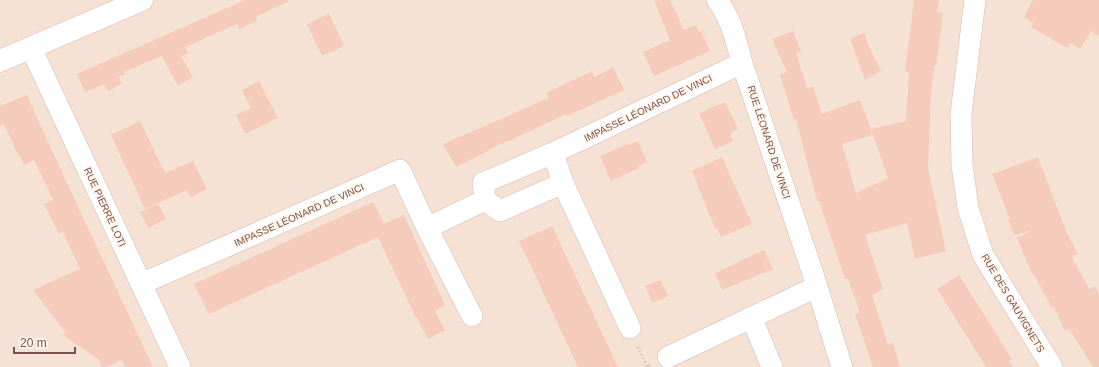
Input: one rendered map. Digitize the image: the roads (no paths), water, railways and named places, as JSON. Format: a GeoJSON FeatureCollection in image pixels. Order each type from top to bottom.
{"type":"FeatureCollection","features":[{"type":"Feature","properties":{"kind":"street"},"geometry":{"type":"LineString","coordinates":[[0,61],[142,0]]}},
{"type":"Feature","properties":{"kind":"street","name":"RUE LÉONARD DE VINCI"},"geometry":{"type":"LineString","coordinates":[[717,0],[734,29],[742,63],[842,367]]}},
{"type":"Feature","properties":{"kind":"street","name":"RUE DES GAUVIGNETS"},"geometry":{"type":"LineString","coordinates":[[975,0],[961,114],[962,165],[968,208],[984,255],[1052,367]]}},
{"type":"Feature","properties":{"kind":"street","name":"RUE PIERRE LOTI"},"geometry":{"type":"LineString","coordinates":[[31,48],[180,367]]}},
{"type":"Feature","properties":{"kind":"street","name":"IMPASSE LÉONARD DE VINCI"},"geometry":{"type":"LineString","coordinates":[[486,200],[483,183],[553,154],[742,63]]}},
{"type":"Feature","properties":{"kind":"street"},"geometry":{"type":"LineString","coordinates":[[553,154],[562,183],[630,328]]}},
{"type":"Feature","properties":{"kind":"street","name":"IMPASSE LÉONARD DE VINCI"},"geometry":{"type":"LineString","coordinates":[[141,284],[400,170],[427,228],[472,316]]}},
{"type":"Feature","properties":{"kind":"street"},"geometry":{"type":"LineString","coordinates":[[427,228],[486,200],[500,211],[562,183]]}},
{"type":"Feature","properties":{"kind":"street"},"geometry":{"type":"LineString","coordinates":[[668,357],[816,286]]}},
{"type":"Feature","properties":{"kind":"street"},"geometry":{"type":"LineString","coordinates":[[751,317],[772,367]]}}]}
